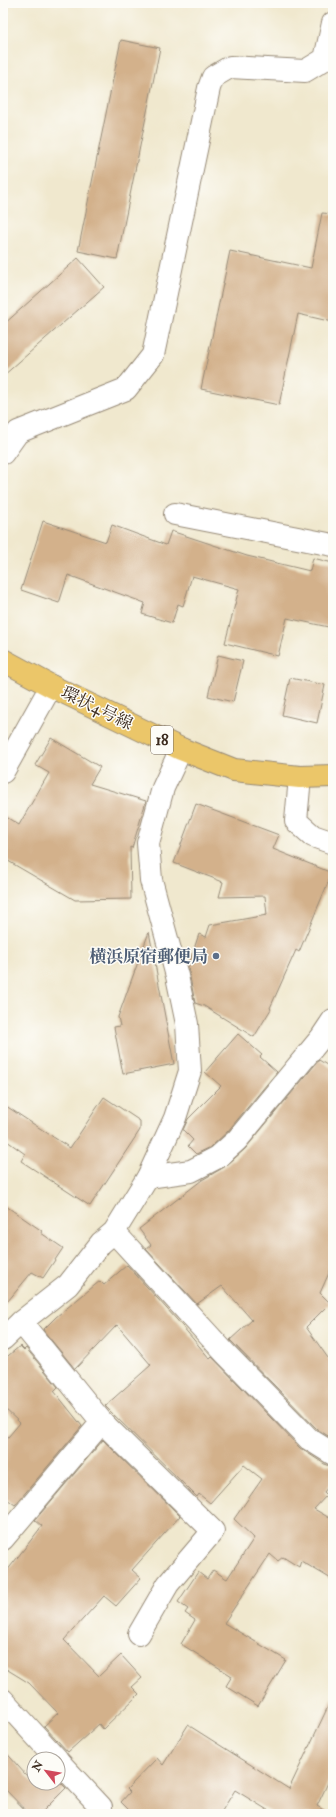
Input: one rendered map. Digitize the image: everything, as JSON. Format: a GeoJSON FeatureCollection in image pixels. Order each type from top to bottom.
{"type":"FeatureCollection","features":[{"type":"Feature","properties":{"kind":"main road","name":"環状4号線"},"geometry":{"type":"LineString","coordinates":[[3,660],[51,686],[180,749],[234,770],[300,777],[333,776]]}},
{"type":"Feature","properties":{"kind":"street"},"geometry":{"type":"LineString","coordinates":[[3,454],[18,432],[126,389],[153,355],[209,88],[213,77],[230,67],[305,71],[325,59],[333,23]]}},
{"type":"Feature","properties":{"kind":"street"},"geometry":{"type":"LineString","coordinates":[[175,514],[333,545]]}},
{"type":"Feature","properties":{"kind":"street"},"geometry":{"type":"LineString","coordinates":[[3,772],[51,686]]}},
{"type":"Feature","properties":{"kind":"street"},"geometry":{"type":"LineString","coordinates":[[3,1339],[21,1322],[68,1285],[101,1243],[114,1232],[148,1178],[175,1118],[190,1071],[187,1024],[177,976],[151,880],[148,844],[163,788],[180,749]]}},
{"type":"Feature","properties":{"kind":"street"},"geometry":{"type":"LineString","coordinates":[[300,777],[296,821],[312,836],[333,843]]}},
{"type":"Feature","properties":{"kind":"street"},"geometry":{"type":"LineString","coordinates":[[148,1178],[191,1171],[218,1157],[237,1140],[327,1045],[333,1020]]}},
{"type":"Feature","properties":{"kind":"street"},"geometry":{"type":"LineString","coordinates":[[114,1232],[256,1385],[309,1438],[333,1454]]}},
{"type":"Feature","properties":{"kind":"street"},"geometry":{"type":"LineString","coordinates":[[21,1322],[102,1422],[213,1531],[168,1584],[139,1634]]}},
{"type":"Feature","properties":{"kind":"street"},"geometry":{"type":"LineString","coordinates":[[3,1539],[102,1422]]}},
{"type":"Feature","properties":{"kind":"street"},"geometry":{"type":"LineString","coordinates":[[3,1700],[49,1751]]}},
{"type":"Feature","properties":{"kind":"street"},"geometry":{"type":"LineString","coordinates":[[66,1770],[101,1807]]}},
{"type":"Feature","properties":{"kind":"building"},"geometry":{"type":"Polygon","coordinates":[[[121,40],[160,48],[117,259],[78,251],[121,40]]]}},
{"type":"Feature","properties":{"kind":"building"},"geometry":{"type":"Polygon","coordinates":[[[322,213],[333,214],[333,322],[298,314],[279,405],[201,389],[230,251],[311,268],[322,213]]]}},
{"type":"Feature","properties":{"kind":"building"},"geometry":{"type":"Polygon","coordinates":[[[78,258],[104,287],[3,376],[3,325],[78,258]]]}},
{"type":"Feature","properties":{"kind":"building"},"geometry":{"type":"Polygon","coordinates":[[[43,521],[106,542],[112,525],[166,545],[171,531],[247,556],[310,571],[313,558],[333,563],[333,628],[287,618],[278,656],[225,643],[239,589],[192,576],[183,606],[178,604],[172,623],[142,614],[145,603],[68,575],[59,603],[21,590],[43,521]]]}},
{"type":"Feature","properties":{"kind":"building"},"geometry":{"type":"Polygon","coordinates":[[[218,655],[243,661],[233,702],[208,696],[218,655]]]}},
{"type":"Feature","properties":{"kind":"building"},"geometry":{"type":"Polygon","coordinates":[[[290,678],[325,685],[317,723],[282,715],[290,678]]]}},
{"type":"Feature","properties":{"kind":"building"},"geometry":{"type":"Polygon","coordinates":[[[51,738],[100,767],[90,784],[146,801],[132,848],[130,847],[131,899],[75,900],[3,858],[3,815],[19,825],[49,773],[35,765],[51,738]]]}},
{"type":"Feature","properties":{"kind":"building"},"geometry":{"type":"Polygon","coordinates":[[[196,804],[279,835],[273,849],[332,873],[299,952],[296,950],[270,1008],[271,1009],[254,1037],[204,1006],[195,1003],[188,967],[199,934],[206,937],[210,925],[267,915],[265,896],[219,897],[223,882],[174,863],[196,804]]]}},
{"type":"Feature","properties":{"kind":"building"},"geometry":{"type":"Polygon","coordinates":[[[149,932],[174,1064],[123,1074],[114,1027],[120,1026],[118,1017],[149,932]]]}},
{"type":"Feature","properties":{"kind":"building"},"geometry":{"type":"Polygon","coordinates":[[[238,1034],[262,1055],[260,1057],[277,1072],[228,1131],[211,1147],[196,1154],[188,1146],[193,1140],[183,1130],[188,1119],[221,1086],[205,1072],[238,1034]]]}},
{"type":"Feature","properties":{"kind":"building"},"geometry":{"type":"Polygon","coordinates":[[[319,1060],[333,1069],[333,1264],[320,1293],[330,1303],[306,1327],[333,1365],[333,1439],[317,1429],[230,1340],[252,1320],[222,1286],[197,1304],[146,1249],[151,1245],[139,1229],[202,1180],[226,1166],[245,1149],[319,1060]]]}},
{"type":"Feature","properties":{"kind":"building"},"geometry":{"type":"Polygon","coordinates":[[[104,1097],[140,1121],[140,1130],[90,1206],[21,1161],[25,1154],[3,1138],[3,1104],[70,1148],[104,1097]]]}},
{"type":"Feature","properties":{"kind":"building"},"geometry":{"type":"Polygon","coordinates":[[[3,1204],[42,1231],[41,1233],[63,1248],[43,1278],[32,1272],[3,1307],[3,1204]]]}},
{"type":"Feature","properties":{"kind":"building"},"geometry":{"type":"Polygon","coordinates":[[[127,1265],[210,1359],[212,1357],[300,1448],[326,1465],[333,1466],[333,1481],[324,1492],[327,1495],[314,1509],[333,1520],[333,1580],[301,1561],[299,1567],[283,1557],[278,1561],[270,1554],[224,1623],[286,1660],[258,1706],[226,1686],[232,1676],[181,1644],[195,1620],[185,1613],[188,1609],[178,1602],[198,1572],[207,1579],[213,1570],[227,1579],[254,1538],[234,1519],[262,1479],[244,1465],[210,1503],[199,1494],[197,1497],[105,1406],[151,1365],[117,1325],[75,1369],[43,1330],[56,1317],[100,1281],[104,1285],[127,1265]]]}},
{"type":"Feature","properties":{"kind":"building"},"geometry":{"type":"Polygon","coordinates":[[[20,1346],[24,1350],[26,1348],[58,1387],[54,1391],[82,1426],[15,1505],[3,1496],[3,1443],[20,1423],[3,1407],[3,1360],[20,1346]]]}},
{"type":"Feature","properties":{"kind":"building"},"geometry":{"type":"Polygon","coordinates":[[[103,1440],[180,1516],[132,1570],[141,1578],[116,1606],[104,1596],[64,1640],[99,1676],[121,1655],[142,1678],[132,1687],[139,1694],[103,1729],[99,1724],[68,1752],[44,1726],[58,1713],[29,1683],[3,1667],[3,1576],[42,1526],[35,1520],[103,1440]]]}},
{"type":"Feature","properties":{"kind":"building"},"geometry":{"type":"Polygon","coordinates":[[[333,1696],[333,1772],[317,1806],[330,1814],[274,1814],[235,1790],[220,1814],[133,1814],[121,1802],[130,1792],[127,1789],[157,1758],[163,1765],[188,1725],[289,1789],[333,1696]]]}},
{"type":"Feature","properties":{"kind":"building"},"geometry":{"type":"Polygon","coordinates":[[[3,1749],[26,1775],[26,1791],[63,1791],[40,1814],[29,1814],[3,1787],[3,1749]]]}},
{"type":"Feature","properties":{"kind":"place","name":"横浜原宿郵便局"},"geometry":{"type":"Point","coordinates":[216,956]}}]}
